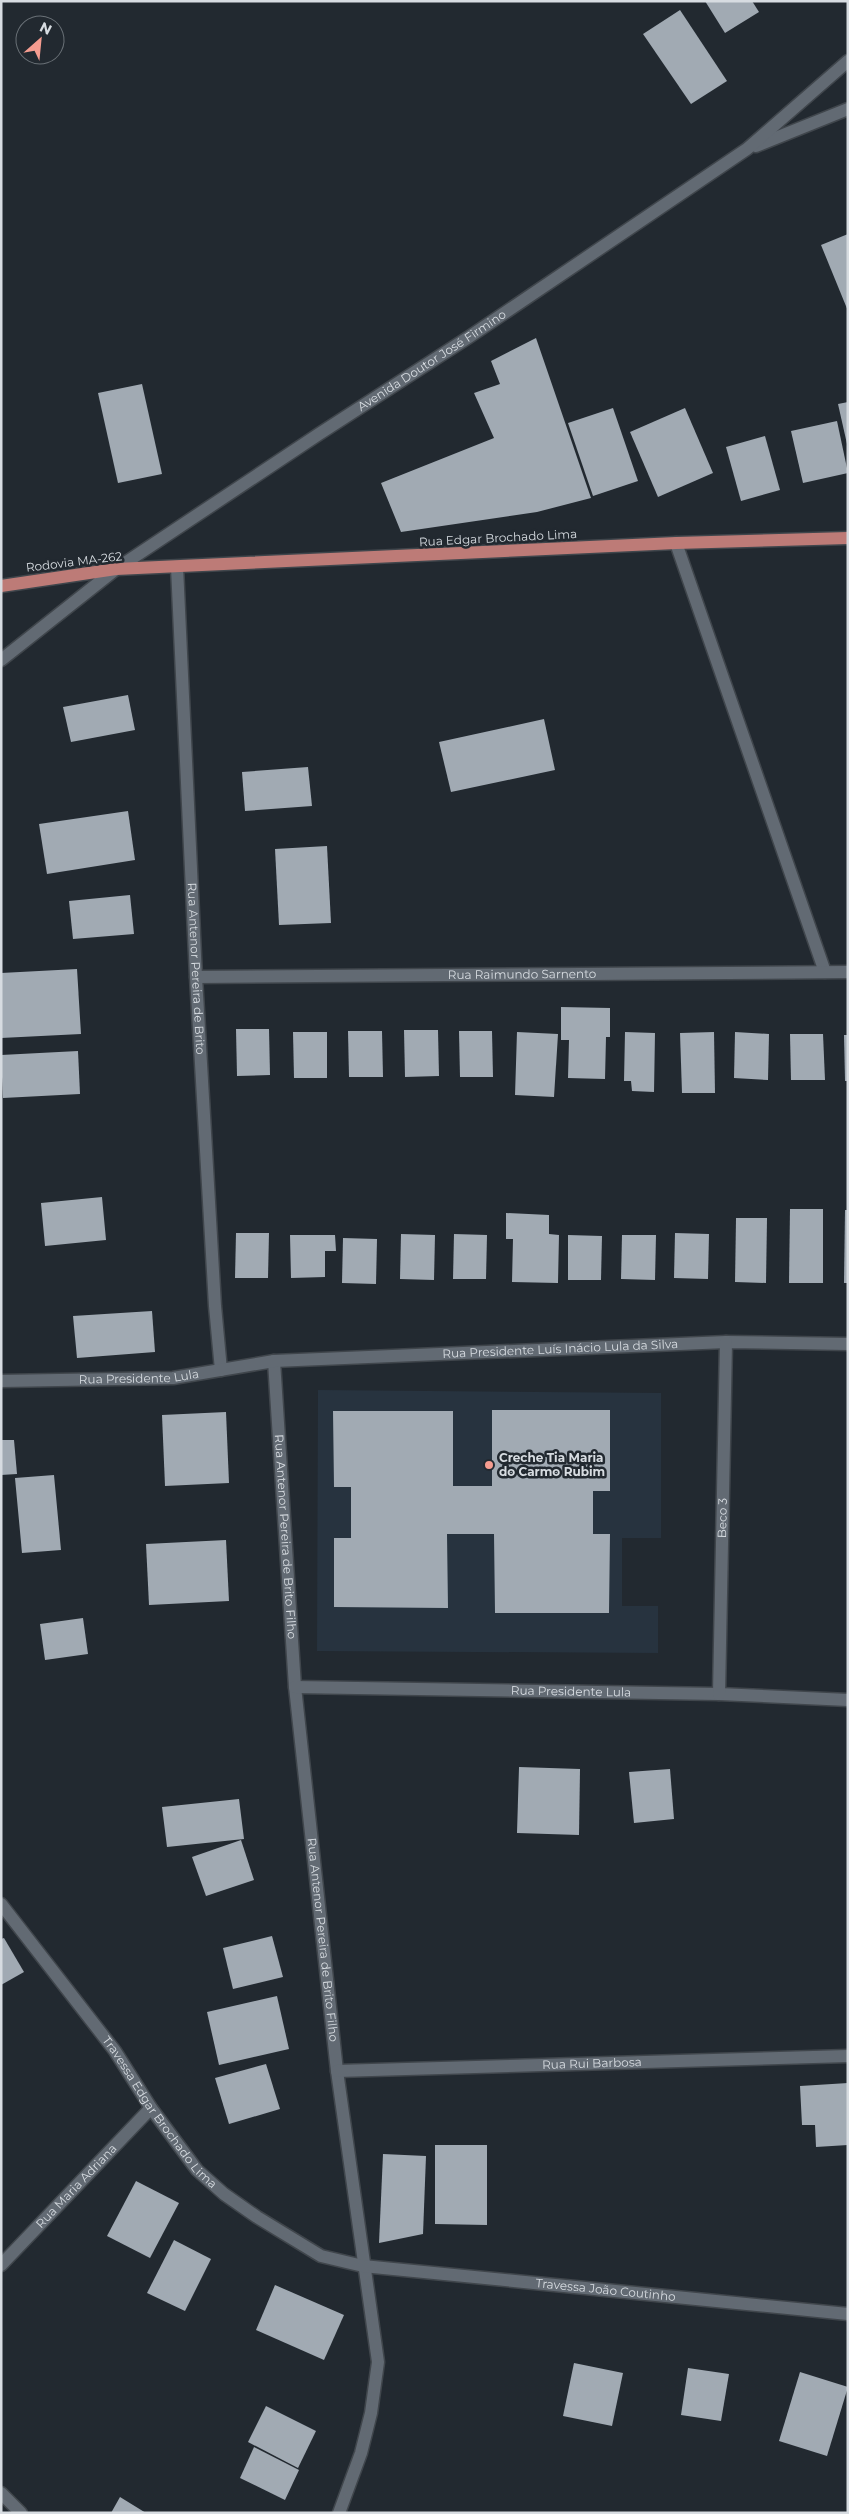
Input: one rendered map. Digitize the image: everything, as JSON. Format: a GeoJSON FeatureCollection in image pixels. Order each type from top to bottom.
{"type":"FeatureCollection","features":[{"type":"Feature","properties":{"kind":"main road","name":"Rua Edgar Brochado Lima"},"geometry":{"type":"LineString","coordinates":[[150,568],[676,543],[848,538]]}},
{"type":"Feature","properties":{"kind":"main road","name":"Rodovia MA-262"},"geometry":{"type":"LineString","coordinates":[[1,586],[116,569],[150,568]]}},
{"type":"Feature","properties":{"kind":"street","name":"Avenida Doutor José Firmino"},"geometry":{"type":"LineString","coordinates":[[116,569],[469,337],[747,149],[848,61]]}},
{"type":"Feature","properties":{"kind":"street","name":"Avenida Doutor José Firmino"},"geometry":{"type":"LineString","coordinates":[[747,149],[848,109]]}},
{"type":"Feature","properties":{"kind":"street"},"geometry":{"type":"LineString","coordinates":[[676,543],[825,972]]}},
{"type":"Feature","properties":{"kind":"street","name":"Rua Antenor Pereira de Brito"},"geometry":{"type":"LineString","coordinates":[[177,567],[196,977],[214,1297],[221,1370]]}},
{"type":"Feature","properties":{"kind":"street"},"geometry":{"type":"LineString","coordinates":[[1,660],[116,569]]}},
{"type":"Feature","properties":{"kind":"street","name":"Rua Raimundo Sarnento"},"geometry":{"type":"LineString","coordinates":[[196,977],[848,972]]}},
{"type":"Feature","properties":{"kind":"street","name":"Rua Presidente Luís Inácio Lula da Silva"},"geometry":{"type":"LineString","coordinates":[[274,1361],[726,1342],[848,1344]]}},
{"type":"Feature","properties":{"kind":"street","name":"Beco 3"},"geometry":{"type":"LineString","coordinates":[[719,1694],[726,1342]]}},
{"type":"Feature","properties":{"kind":"street","name":"Rua Presidente Lula"},"geometry":{"type":"LineString","coordinates":[[1,1381],[173,1378],[274,1361]]}},
{"type":"Feature","properties":{"kind":"street","name":"Rua Antenor Pereira de Brito Filho"},"geometry":{"type":"LineString","coordinates":[[274,1361],[295,1687],[337,2071],[378,2362],[371,2414],[361,2453],[340,2513]]}},
{"type":"Feature","properties":{"kind":"street","name":"Rua Presidente Lula"},"geometry":{"type":"LineString","coordinates":[[295,1687],[719,1694],[848,1700]]}},
{"type":"Feature","properties":{"kind":"street","name":"Travessa Edgar Brochado Lima"},"geometry":{"type":"LineString","coordinates":[[1,1904],[114,2051],[151,2108],[198,2170],[224,2194],[321,2256],[363,2266]]}},
{"type":"Feature","properties":{"kind":"street","name":"Rua Rui Barbosa"},"geometry":{"type":"LineString","coordinates":[[337,2071],[848,2056]]}},
{"type":"Feature","properties":{"kind":"street","name":"Rua Maria Adriana"},"geometry":{"type":"LineString","coordinates":[[1,2265],[151,2108]]}},
{"type":"Feature","properties":{"kind":"street","name":"Travessa João Coutinho"},"geometry":{"type":"LineString","coordinates":[[363,2266],[848,2314]]}},
{"type":"Feature","properties":{"kind":"street"},"geometry":{"type":"LineString","coordinates":[[1,2493],[21,2513]]}},
{"type":"Feature","properties":{"kind":"shaded area","name":"Creche Tia Maria do Carmo Rubim"},"geometry":{"type":"Polygon","coordinates":[[[318,1390],[661,1393],[661,1538],[622,1538],[622,1606],[658,1606],[658,1653],[317,1651],[318,1390]]]}},
{"type":"Feature","properties":{"kind":"building"},"geometry":{"type":"Polygon","coordinates":[[[705,1],[752,1],[759,12],[725,33],[705,1]]]}},
{"type":"Feature","properties":{"kind":"building"},"geometry":{"type":"Polygon","coordinates":[[[680,10],[727,81],[691,104],[643,34],[680,10]]]}},
{"type":"Feature","properties":{"kind":"building"},"geometry":{"type":"Polygon","coordinates":[[[848,234],[848,311],[821,245],[848,234]]]}},
{"type":"Feature","properties":{"kind":"building"},"geometry":{"type":"Polygon","coordinates":[[[536,338],[591,498],[537,512],[401,532],[381,483],[494,438],[474,393],[500,384],[491,361],[536,338]]]}},
{"type":"Feature","properties":{"kind":"building"},"geometry":{"type":"Polygon","coordinates":[[[142,384],[162,474],[118,483],[98,393],[142,384]]]}},
{"type":"Feature","properties":{"kind":"building"},"geometry":{"type":"Polygon","coordinates":[[[848,402],[848,444],[847,444],[838,404],[848,402]]]}},
{"type":"Feature","properties":{"kind":"building"},"geometry":{"type":"Polygon","coordinates":[[[613,408],[638,481],[593,496],[568,423],[613,408]]]}},
{"type":"Feature","properties":{"kind":"building"},"geometry":{"type":"Polygon","coordinates":[[[685,408],[713,473],[658,497],[630,432],[685,408]]]}},
{"type":"Feature","properties":{"kind":"building"},"geometry":{"type":"Polygon","coordinates":[[[837,421],[848,473],[803,483],[791,431],[837,421]]]}},
{"type":"Feature","properties":{"kind":"building"},"geometry":{"type":"Polygon","coordinates":[[[765,436],[780,490],[741,501],[726,447],[765,436]]]}},
{"type":"Feature","properties":{"kind":"building"},"geometry":{"type":"Polygon","coordinates":[[[128,695],[135,730],[71,742],[63,707],[128,695]]]}},
{"type":"Feature","properties":{"kind":"building"},"geometry":{"type":"Polygon","coordinates":[[[544,719],[555,770],[451,792],[439,742],[544,719]]]}},
{"type":"Feature","properties":{"kind":"building"},"geometry":{"type":"Polygon","coordinates":[[[308,767],[312,806],[245,811],[242,772],[308,767]]]}},
{"type":"Feature","properties":{"kind":"building"},"geometry":{"type":"Polygon","coordinates":[[[128,811],[135,860],[47,874],[39,824],[128,811]]]}},
{"type":"Feature","properties":{"kind":"building"},"geometry":{"type":"Polygon","coordinates":[[[327,846],[331,923],[279,925],[275,849],[327,846]]]}},
{"type":"Feature","properties":{"kind":"building"},"geometry":{"type":"Polygon","coordinates":[[[130,895],[134,934],[73,939],[69,901],[130,895]]]}},
{"type":"Feature","properties":{"kind":"building"},"geometry":{"type":"Polygon","coordinates":[[[77,969],[81,1034],[1,1038],[1,973],[77,969]]]}},
{"type":"Feature","properties":{"kind":"building"},"geometry":{"type":"Polygon","coordinates":[[[561,1007],[610,1008],[610,1037],[606,1037],[605,1079],[568,1078],[569,1040],[561,1040],[561,1007]]]}},
{"type":"Feature","properties":{"kind":"building"},"geometry":{"type":"Polygon","coordinates":[[[236,1029],[269,1029],[270,1075],[237,1076],[236,1029]]]}},
{"type":"Feature","properties":{"kind":"building"},"geometry":{"type":"Polygon","coordinates":[[[404,1030],[438,1030],[439,1076],[405,1077],[404,1030]]]}},
{"type":"Feature","properties":{"kind":"building"},"geometry":{"type":"Polygon","coordinates":[[[348,1031],[382,1031],[383,1077],[349,1077],[348,1031]]]}},
{"type":"Feature","properties":{"kind":"building"},"geometry":{"type":"Polygon","coordinates":[[[459,1031],[492,1031],[493,1077],[460,1077],[459,1031]]]}},
{"type":"Feature","properties":{"kind":"building"},"geometry":{"type":"Polygon","coordinates":[[[293,1032],[327,1032],[327,1078],[294,1078],[293,1032]]]}},
{"type":"Feature","properties":{"kind":"building"},"geometry":{"type":"Polygon","coordinates":[[[517,1032],[558,1034],[554,1097],[515,1095],[517,1032]]]}},
{"type":"Feature","properties":{"kind":"building"},"geometry":{"type":"Polygon","coordinates":[[[625,1032],[655,1033],[654,1092],[632,1091],[631,1081],[624,1081],[625,1032]]]}},
{"type":"Feature","properties":{"kind":"building"},"geometry":{"type":"Polygon","coordinates":[[[714,1032],[715,1093],[682,1093],[680,1033],[714,1032]]]}},
{"type":"Feature","properties":{"kind":"building"},"geometry":{"type":"Polygon","coordinates":[[[735,1032],[769,1034],[768,1080],[734,1078],[735,1032]]]}},
{"type":"Feature","properties":{"kind":"building"},"geometry":{"type":"Polygon","coordinates":[[[790,1034],[823,1034],[825,1080],[791,1080],[790,1034]]]}},
{"type":"Feature","properties":{"kind":"building"},"geometry":{"type":"Polygon","coordinates":[[[844,1035],[848,1035],[848,1081],[845,1081],[844,1035]]]}},
{"type":"Feature","properties":{"kind":"building"},"geometry":{"type":"Polygon","coordinates":[[[78,1051],[80,1094],[3,1098],[1,1055],[78,1051]]]}},
{"type":"Feature","properties":{"kind":"building"},"geometry":{"type":"Polygon","coordinates":[[[102,1197],[106,1240],[45,1246],[41,1203],[102,1197]]]}},
{"type":"Feature","properties":{"kind":"building"},"geometry":{"type":"Polygon","coordinates":[[[790,1209],[823,1209],[823,1283],[789,1283],[790,1209]]]}},
{"type":"Feature","properties":{"kind":"building"},"geometry":{"type":"Polygon","coordinates":[[[845,1210],[848,1210],[848,1283],[844,1283],[845,1210]]]}},
{"type":"Feature","properties":{"kind":"building"},"geometry":{"type":"Polygon","coordinates":[[[506,1213],[549,1215],[549,1234],[559,1235],[558,1283],[512,1282],[513,1239],[506,1239],[506,1213]]]}},
{"type":"Feature","properties":{"kind":"building"},"geometry":{"type":"Polygon","coordinates":[[[736,1218],[767,1218],[766,1283],[735,1282],[736,1218]]]}},
{"type":"Feature","properties":{"kind":"building"},"geometry":{"type":"Polygon","coordinates":[[[236,1233],[269,1233],[268,1278],[235,1278],[236,1233]]]}},
{"type":"Feature","properties":{"kind":"building"},"geometry":{"type":"Polygon","coordinates":[[[675,1233],[709,1234],[708,1279],[674,1278],[675,1233]]]}},
{"type":"Feature","properties":{"kind":"building"},"geometry":{"type":"Polygon","coordinates":[[[401,1234],[435,1235],[434,1280],[400,1279],[401,1234]]]}},
{"type":"Feature","properties":{"kind":"building"},"geometry":{"type":"Polygon","coordinates":[[[454,1234],[487,1235],[486,1279],[453,1279],[454,1234]]]}},
{"type":"Feature","properties":{"kind":"building"},"geometry":{"type":"Polygon","coordinates":[[[290,1235],[335,1235],[336,1251],[325,1251],[325,1277],[291,1278],[290,1235]]]}},
{"type":"Feature","properties":{"kind":"building"},"geometry":{"type":"Polygon","coordinates":[[[568,1235],[602,1236],[601,1280],[568,1280],[568,1235]]]}},
{"type":"Feature","properties":{"kind":"building"},"geometry":{"type":"Polygon","coordinates":[[[622,1235],[656,1235],[655,1280],[621,1279],[622,1235]]]}},
{"type":"Feature","properties":{"kind":"building"},"geometry":{"type":"Polygon","coordinates":[[[343,1238],[377,1239],[376,1284],[342,1283],[343,1238]]]}},
{"type":"Feature","properties":{"kind":"building"},"geometry":{"type":"Polygon","coordinates":[[[152,1311],[155,1352],[77,1358],[73,1316],[152,1311]]]}},
{"type":"Feature","properties":{"kind":"building"},"geometry":{"type":"Polygon","coordinates":[[[492,1410],[610,1410],[610,1491],[593,1491],[593,1534],[610,1534],[609,1613],[495,1613],[494,1534],[447,1534],[448,1608],[334,1607],[334,1538],[351,1538],[351,1487],[334,1487],[333,1411],[453,1411],[453,1486],[492,1486],[492,1410]]]}},
{"type":"Feature","properties":{"kind":"building"},"geometry":{"type":"Polygon","coordinates":[[[226,1412],[229,1483],[165,1486],[162,1415],[226,1412]]]}},
{"type":"Feature","properties":{"kind":"building"},"geometry":{"type":"Polygon","coordinates":[[[1,1440],[14,1440],[17,1474],[1,1475],[1,1440]]]}},
{"type":"Feature","properties":{"kind":"building"},"geometry":{"type":"Polygon","coordinates":[[[54,1475],[61,1550],[22,1553],[15,1478],[54,1475]]]}},
{"type":"Feature","properties":{"kind":"building"},"geometry":{"type":"Polygon","coordinates":[[[226,1540],[229,1601],[149,1605],[146,1544],[226,1540]]]}},
{"type":"Feature","properties":{"kind":"building"},"geometry":{"type":"Polygon","coordinates":[[[83,1618],[88,1654],[45,1660],[40,1624],[83,1618]]]}},
{"type":"Feature","properties":{"kind":"building"},"geometry":{"type":"Polygon","coordinates":[[[519,1767],[580,1769],[579,1835],[517,1833],[519,1767]]]}},
{"type":"Feature","properties":{"kind":"building"},"geometry":{"type":"Polygon","coordinates":[[[670,1769],[674,1819],[634,1823],[629,1772],[670,1769]]]}},
{"type":"Feature","properties":{"kind":"building"},"geometry":{"type":"Polygon","coordinates":[[[239,1799],[244,1839],[167,1847],[162,1807],[239,1799]]]}},
{"type":"Feature","properties":{"kind":"building"},"geometry":{"type":"Polygon","coordinates":[[[241,1840],[254,1880],[206,1896],[192,1857],[241,1840]]]}},
{"type":"Feature","properties":{"kind":"building"},"geometry":{"type":"Polygon","coordinates":[[[272,1936],[283,1977],[233,1989],[223,1948],[272,1936]]]}},
{"type":"Feature","properties":{"kind":"building"},"geometry":{"type":"Polygon","coordinates":[[[4,1938],[24,1972],[1,1985],[1,1939],[4,1938]]]}},
{"type":"Feature","properties":{"kind":"building"},"geometry":{"type":"Polygon","coordinates":[[[277,1996],[289,2049],[219,2065],[207,2012],[277,1996]]]}},
{"type":"Feature","properties":{"kind":"building"},"geometry":{"type":"Polygon","coordinates":[[[266,2064],[280,2109],[229,2124],[215,2078],[266,2064]]]}},
{"type":"Feature","properties":{"kind":"building"},"geometry":{"type":"Polygon","coordinates":[[[848,2083],[848,2145],[816,2147],[815,2125],[802,2125],[800,2086],[848,2083]]]}},
{"type":"Feature","properties":{"kind":"building"},"geometry":{"type":"Polygon","coordinates":[[[435,2145],[487,2145],[487,2225],[435,2224],[435,2145]]]}},
{"type":"Feature","properties":{"kind":"building"},"geometry":{"type":"Polygon","coordinates":[[[383,2154],[426,2156],[423,2234],[379,2243],[383,2154]]]}},
{"type":"Feature","properties":{"kind":"building"},"geometry":{"type":"Polygon","coordinates":[[[136,2181],[179,2203],[150,2258],[107,2236],[136,2181]]]}},
{"type":"Feature","properties":{"kind":"building"},"geometry":{"type":"Polygon","coordinates":[[[174,2240],[211,2259],[185,2311],[147,2293],[174,2240]]]}},
{"type":"Feature","properties":{"kind":"building"},"geometry":{"type":"Polygon","coordinates":[[[275,2285],[344,2315],[324,2360],[256,2330],[275,2285]]]}},
{"type":"Feature","properties":{"kind":"building"},"geometry":{"type":"Polygon","coordinates":[[[574,2363],[623,2373],[612,2426],[563,2416],[574,2363]]]}},
{"type":"Feature","properties":{"kind":"building"},"geometry":{"type":"Polygon","coordinates":[[[688,2368],[729,2374],[721,2421],[681,2415],[688,2368]]]}},
{"type":"Feature","properties":{"kind":"building"},"geometry":{"type":"Polygon","coordinates":[[[800,2372],[848,2387],[827,2456],[779,2441],[800,2372]]]}},
{"type":"Feature","properties":{"kind":"building"},"geometry":{"type":"Polygon","coordinates":[[[266,2406],[316,2431],[298,2468],[248,2442],[266,2406]]]}},
{"type":"Feature","properties":{"kind":"building"},"geometry":{"type":"Polygon","coordinates":[[[254,2447],[299,2470],[285,2500],[240,2478],[254,2447]]]}},
{"type":"Feature","properties":{"kind":"building"},"geometry":{"type":"Polygon","coordinates":[[[120,2497],[146,2513],[111,2513],[120,2497]]]}},
{"type":"Feature","properties":{"kind":"place","name":"Creche Tia Maria do Carmo Rubim"},"geometry":{"type":"Point","coordinates":[489,1465]}}]}
